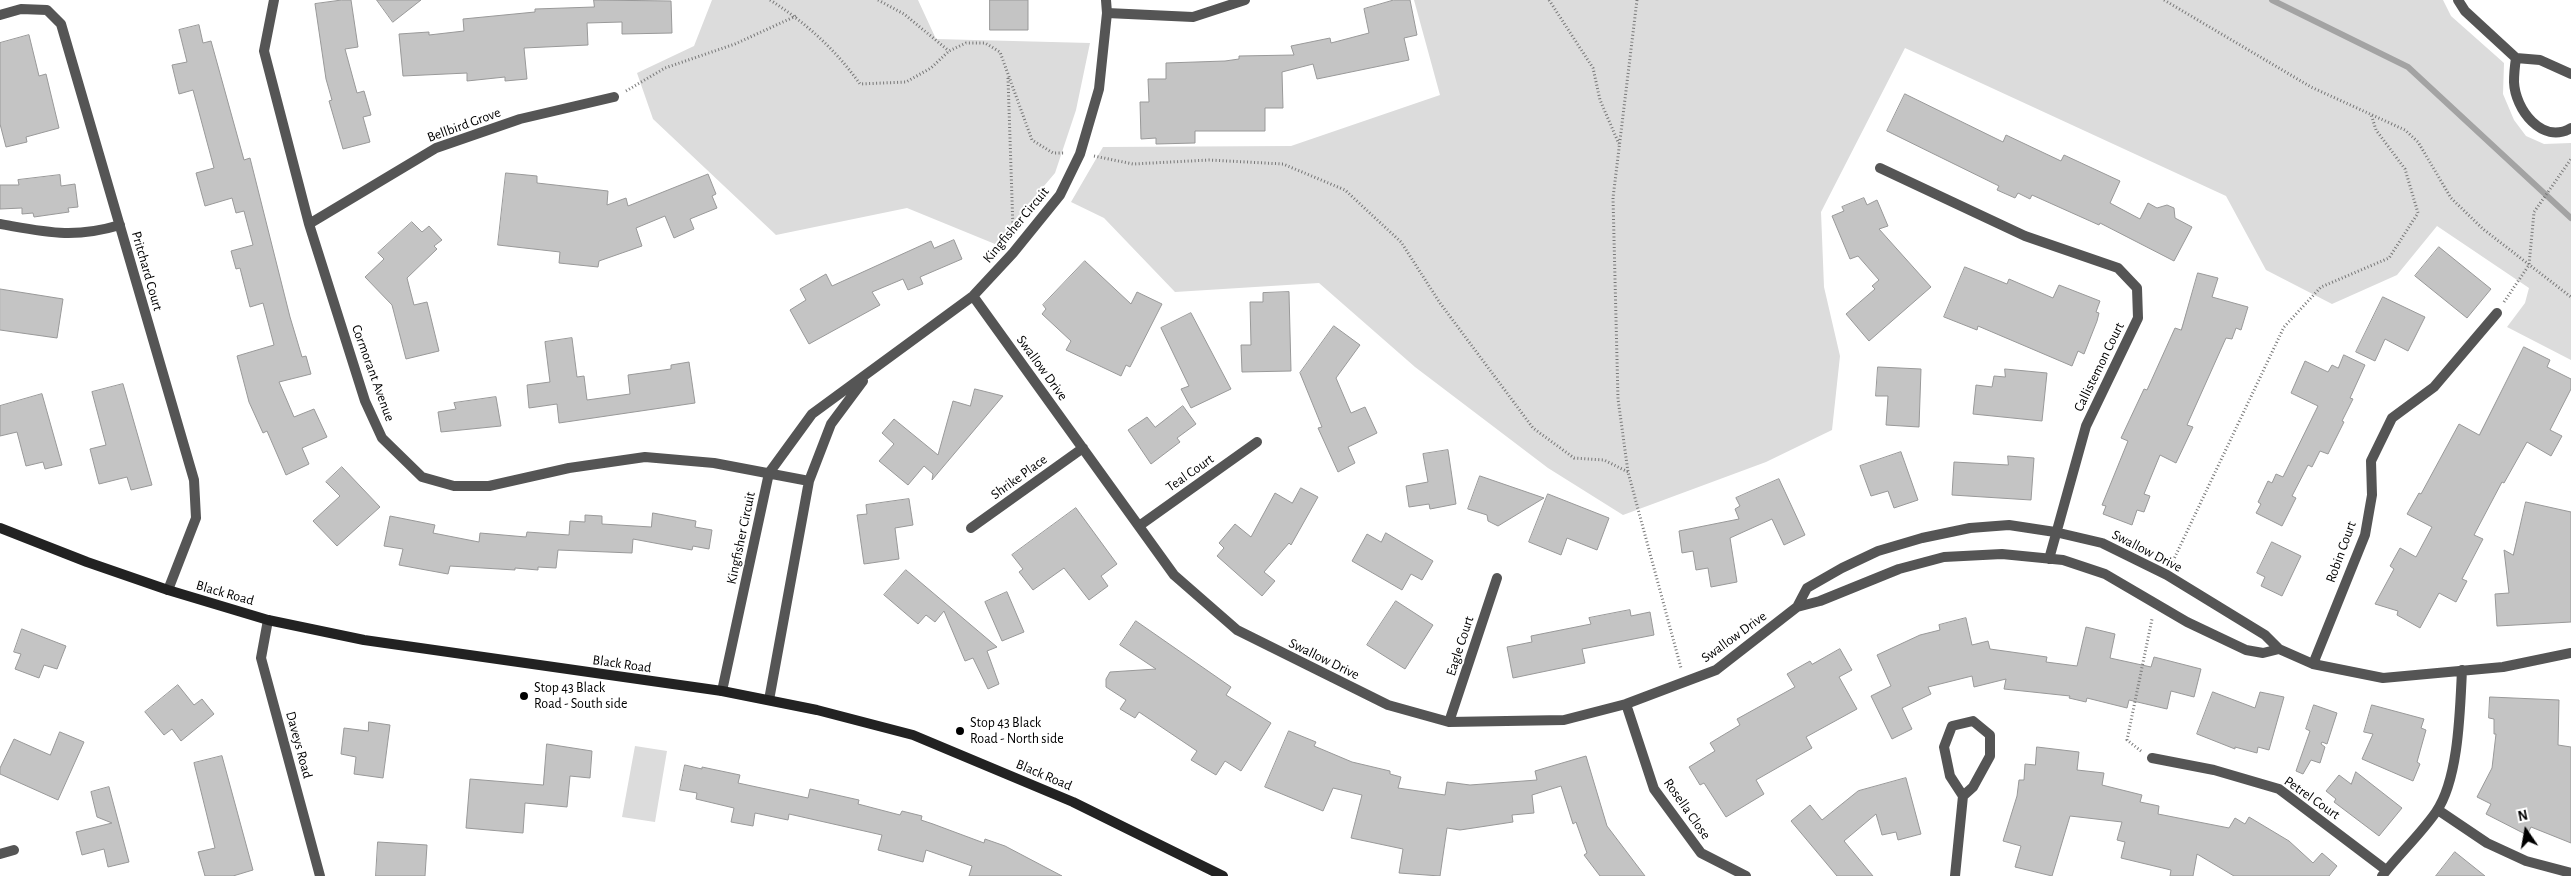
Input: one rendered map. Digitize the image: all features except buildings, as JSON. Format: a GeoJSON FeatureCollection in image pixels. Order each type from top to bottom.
{"type":"FeatureCollection","features":[{"type":"Feature","properties":{"kind":"main road","name":"Black Road"},"geometry":{"type":"LineString","coordinates":[[0,528],[87,562],[168,590],[268,620],[364,640],[722,691],[769,700],[913,735],[1073,802],[1223,876]]}},
{"type":"Feature","properties":{"kind":"street","name":"Cormorant Avenue"},"geometry":{"type":"LineString","coordinates":[[274,0],[264,51],[309,224],[365,401],[382,438],[422,477],[454,486],[488,486],[569,468],[645,457],[714,463],[809,481]]}},
{"type":"Feature","properties":{"kind":"street","name":"Kingfisher Circuit"},"geometry":{"type":"LineString","coordinates":[[722,691],[769,473],[812,414],[973,296],[1013,253],[1060,195],[1080,154],[1099,89],[1107,13],[1106,0]]}},
{"type":"Feature","properties":{"kind":"street"},"geometry":{"type":"LineString","coordinates":[[1107,13],[1193,17],[1245,0]]}},
{"type":"Feature","properties":{"kind":"street"},"geometry":{"type":"LineString","coordinates":[[2458,0],[2465,11],[2516,58],[2540,60],[2571,74]]}},
{"type":"Feature","properties":{"kind":"street","name":"Pritchard Court"},"geometry":{"type":"LineString","coordinates":[[0,15],[21,9],[47,10],[61,24],[120,225],[194,480],[196,518],[168,590]]}},
{"type":"Feature","properties":{"kind":"street"},"geometry":{"type":"LineString","coordinates":[[2516,58],[2514,83],[2521,104],[2530,121],[2543,131],[2563,132],[2571,128]]}},
{"type":"Feature","properties":{"kind":"street","name":"Bellbird Grove"},"geometry":{"type":"LineString","coordinates":[[309,224],[436,148],[520,120],[614,97]]}},
{"type":"Feature","properties":{"kind":"street","name":"Callistemon Court"},"geometry":{"type":"LineString","coordinates":[[1880,168],[2025,236],[2118,268],[2137,288],[2138,318],[2086,426],[2049,559]]}},
{"type":"Feature","properties":{"kind":"street"},"geometry":{"type":"LineString","coordinates":[[0,224],[66,234],[84,234],[120,225]]}},
{"type":"Feature","properties":{"kind":"street","name":"Swallow Drive"},"geometry":{"type":"LineString","coordinates":[[973,296],[1174,575],[1236,630],[1388,705],[1449,722],[1564,720],[1626,704],[1686,683],[1716,670],[1797,607],[1820,601],[1899,569],[1944,557],[2002,554],[2063,560],[2104,574],[2186,622],[2246,650],[2263,653],[2279,649]]}},
{"type":"Feature","properties":{"kind":"street","name":"Robin Court"},"geometry":{"type":"LineString","coordinates":[[2313,664],[2364,535],[2372,495],[2371,461],[2392,418],[2434,387],[2497,313]]}},
{"type":"Feature","properties":{"kind":"street","name":"Kingfisher Circuit"},"geometry":{"type":"LineString","coordinates":[[769,700],[809,481],[831,424],[869,372]]}},
{"type":"Feature","properties":{"kind":"street","name":"Teal Court"},"geometry":{"type":"LineString","coordinates":[[1139,526],[1257,442]]}},
{"type":"Feature","properties":{"kind":"street","name":"Shrike Place"},"geometry":{"type":"LineString","coordinates":[[971,528],[1083,448]]}},
{"type":"Feature","properties":{"kind":"street","name":"Swallow Drive"},"geometry":{"type":"LineString","coordinates":[[1797,607],[1807,588],[1842,568],[1878,551],[1922,538],[1970,528],[2009,525],[2055,532],[2102,543],[2167,575],[2265,635],[2279,649],[2313,664],[2383,678],[2503,667],[2571,653]]}},
{"type":"Feature","properties":{"kind":"street","name":"Eagle Court"},"geometry":{"type":"LineString","coordinates":[[1449,722],[1497,578]]}},
{"type":"Feature","properties":{"kind":"street","name":"Daveys Road"},"geometry":{"type":"LineString","coordinates":[[268,620],[261,658],[320,876]]}},
{"type":"Feature","properties":{"kind":"street"},"geometry":{"type":"LineString","coordinates":[[2384,873],[2438,810],[2449,784],[2460,726],[2462,670]]}},
{"type":"Feature","properties":{"kind":"street","name":"Rosella Close"},"geometry":{"type":"LineString","coordinates":[[1626,704],[1654,789],[1700,853],[1746,876]]}},
{"type":"Feature","properties":{"kind":"street"},"geometry":{"type":"LineString","coordinates":[[1955,876],[1963,796],[1950,776],[1944,747],[1952,726],[1973,721],[1990,735],[1990,756],[1973,788],[1963,796]]}},
{"type":"Feature","properties":{"kind":"street","name":"Petrel Court"},"geometry":{"type":"LineString","coordinates":[[2152,758],[2214,770],[2279,789],[2384,873]]}},
{"type":"Feature","properties":{"kind":"street"},"geometry":{"type":"LineString","coordinates":[[2438,810],[2487,843],[2526,862],[2571,873]]}},
{"type":"Feature","properties":{"kind":"street"},"geometry":{"type":"LineString","coordinates":[[0,854],[14,850]]}},
{"type":"Feature","properties":{"kind":"path"},"geometry":{"type":"LineString","coordinates":[[770,0],[796,16],[846,63],[860,84],[906,82],[931,68],[949,51],[966,43],[985,43],[1000,52],[1032,140],[1053,153],[1080,154],[1133,164],[1209,160],[1283,164],[1345,190],[1401,242],[1440,303],[1533,428],[1574,458],[1604,460],[1628,472]]}},
{"type":"Feature","properties":{"kind":"path"},"geometry":{"type":"LineString","coordinates":[[878,0],[904,14],[949,51]]}},
{"type":"Feature","properties":{"kind":"path"},"geometry":{"type":"LineString","coordinates":[[1549,0],[1593,68],[1600,100],[1619,145]]}},
{"type":"Feature","properties":{"kind":"path"},"geometry":{"type":"LineString","coordinates":[[1636,0],[1613,198],[1618,400],[1628,472],[1686,683]]}},
{"type":"Feature","properties":{"kind":"path"},"geometry":{"type":"LineString","coordinates":[[2164,0],[2311,87],[2405,130],[2418,142],[2451,198],[2483,229],[2571,297]]}},
{"type":"Feature","properties":{"kind":"path"},"geometry":{"type":"LineString","coordinates":[[614,97],[665,68],[736,44],[796,16]]}},
{"type":"Feature","properties":{"kind":"path"},"geometry":{"type":"LineString","coordinates":[[1008,75],[1013,253]]}},
{"type":"Feature","properties":{"kind":"path"},"geometry":{"type":"LineString","coordinates":[[2167,575],[2284,327],[2321,287],[2389,258],[2418,213],[2405,169],[2376,130],[2371,114]]}},
{"type":"Feature","properties":{"kind":"path"},"geometry":{"type":"LineString","coordinates":[[2497,313],[2529,265],[2534,212],[2571,159]]}},
{"type":"Feature","properties":{"kind":"path"},"geometry":{"type":"LineString","coordinates":[[2152,758],[2127,740],[2156,603]]}},
{"type":"Feature","properties":{"kind":"shaded area"},"geometry":{"type":"Polygon","coordinates":[[[712,0],[918,0],[936,39],[1090,43],[1076,110],[1055,173],[995,244],[907,208],[776,235],[653,119],[637,73],[694,46],[712,0]]]}},
{"type":"Feature","properties":{"kind":"shaded area"},"geometry":{"type":"Polygon","coordinates":[[[1414,0],[2443,0],[2451,16],[2504,63],[2503,94],[2514,120],[2526,136],[2544,144],[2571,143],[2571,360],[2507,327],[2525,303],[2529,288],[2437,226],[2397,275],[2332,304],[2266,270],[2226,196],[1905,48],[1821,212],[1824,287],[1840,356],[1832,430],[1766,462],[1623,515],[1548,468],[1415,367],[1319,283],[1175,292],[1104,218],[1071,202],[1103,147],[1291,146],[1440,95],[1414,0]]]}},
{"type":"Feature","properties":{"kind":"shaded area"},"geometry":{"type":"Polygon","coordinates":[[[635,746],[667,751],[655,822],[622,817],[635,746]]]}},
{"type":"Feature","properties":{"kind":"waterway"},"geometry":{"type":"LineString","coordinates":[[2272,0],[2408,67],[2571,218]]}},
{"type":"Feature","properties":{"kind":"place","name":"Stop 43 Black Road - South side"},"geometry":{"type":"Point","coordinates":[524,696]}},
{"type":"Feature","properties":{"kind":"place","name":"Stop 43 Black Road - North side"},"geometry":{"type":"Point","coordinates":[960,731]}}]}
